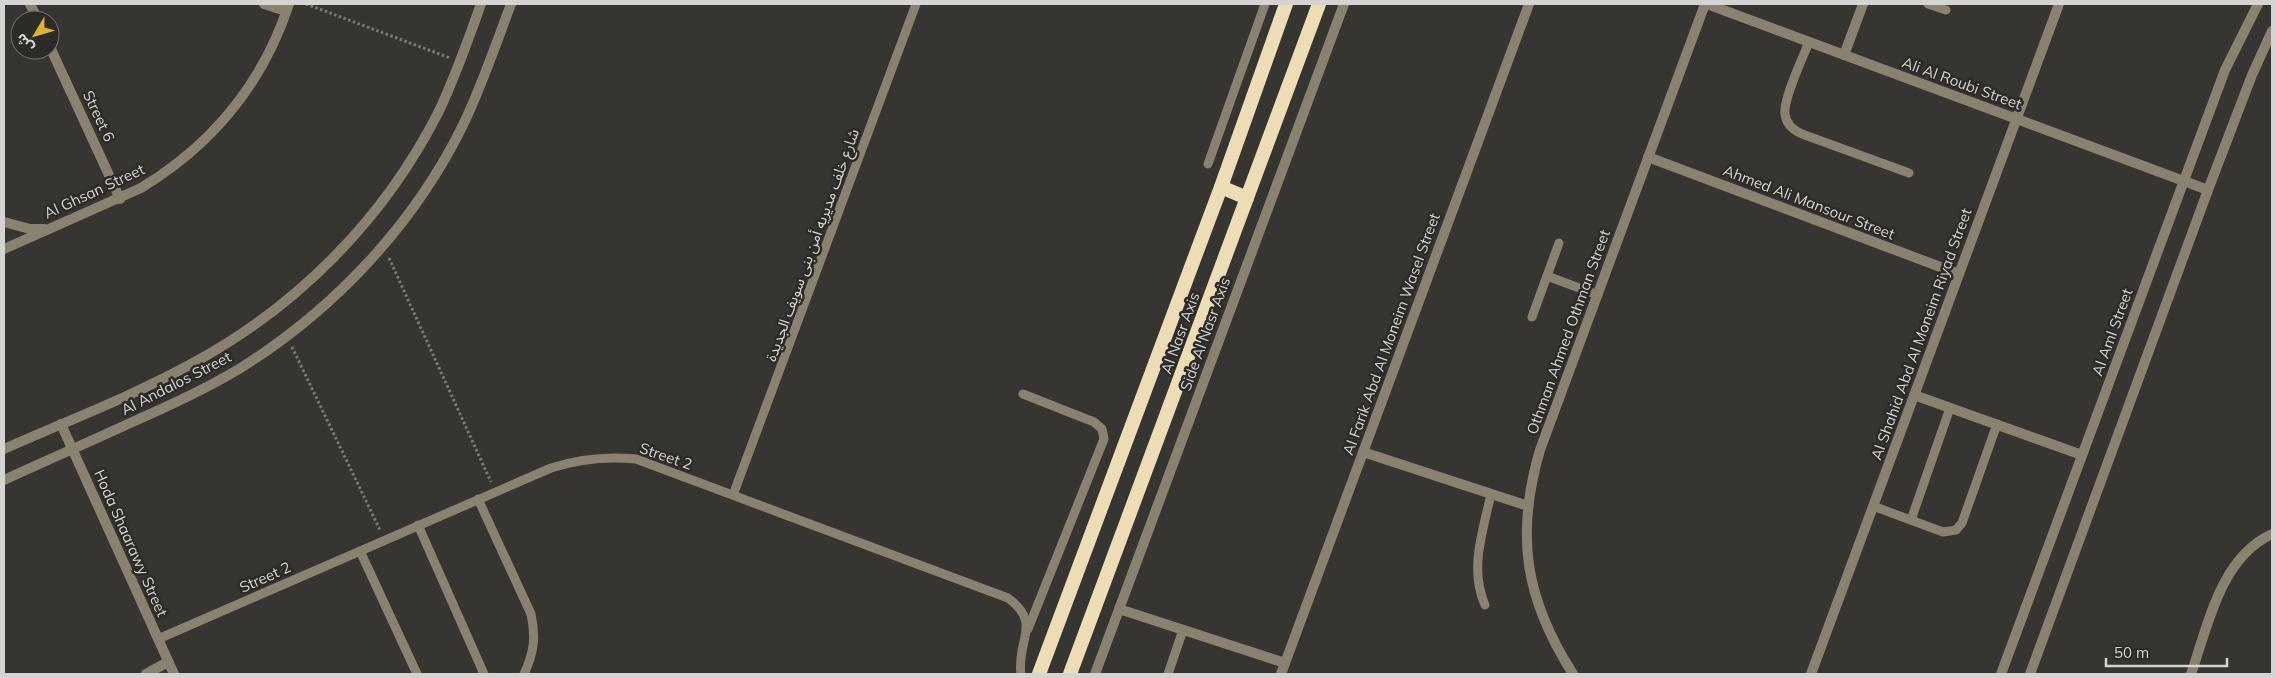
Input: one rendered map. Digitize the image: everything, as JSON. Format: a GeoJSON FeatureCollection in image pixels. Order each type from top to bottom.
{"type":"FeatureCollection","features":[{"type":"Feature","properties":{"kind":"highway","name":"Al Nasr Axis"},"geometry":{"type":"LineString","coordinates":[[1039,674],[1286,4]]}},
{"type":"Feature","properties":{"kind":"highway","name":"Al Nasr Axis"},"geometry":{"type":"LineString","coordinates":[[1070,674],[1319,4]]}},
{"type":"Feature","properties":{"kind":"highway"},"geometry":{"type":"LineString","coordinates":[[1220,187],[1247,198]]}},
{"type":"Feature","properties":{"kind":"street"},"geometry":{"type":"LineString","coordinates":[[264,4],[288,7]]}},
{"type":"Feature","properties":{"kind":"street","name":"Al Andalos Street"},"geometry":{"type":"LineString","coordinates":[[4,449],[158,380],[208,354],[256,324],[311,279],[358,231],[401,175],[438,112],[460,62],[481,4]]}},
{"type":"Feature","properties":{"kind":"street","name":"Al Andalos Street"},"geometry":{"type":"LineString","coordinates":[[4,480],[205,388],[239,369],[287,336],[330,300],[383,245],[424,191],[463,125],[479,90],[511,4]]}},
{"type":"Feature","properties":{"kind":"street","name":"Side Al Nasr Axis"},"geometry":{"type":"LineString","coordinates":[[1095,674],[1344,4]]}},
{"type":"Feature","properties":{"kind":"street","name":"Al Farik Abd Al Moneim Wasel Street"},"geometry":{"type":"LineString","coordinates":[[1281,674],[1529,4]]}},
{"type":"Feature","properties":{"kind":"street","name":"Ali Al Roubi Street"},"geometry":{"type":"LineString","coordinates":[[1706,4],[2208,190]]}},
{"type":"Feature","properties":{"kind":"street","name":"Othman Ahmed Othman Street"},"geometry":{"type":"LineString","coordinates":[[1573,674],[1557,649],[1544,622],[1534,594],[1528,565],[1526,535],[1532,477],[1540,450],[1706,4]]}},
{"type":"Feature","properties":{"kind":"street"},"geometry":{"type":"LineString","coordinates":[[1844,55],[1863,4]]}},
{"type":"Feature","properties":{"kind":"street","name":"Al Shahid Abd Al Moneim Riyad Street"},"geometry":{"type":"LineString","coordinates":[[1811,674],[2059,4]]}},
{"type":"Feature","properties":{"kind":"street","name":"Al Aml Street"},"geometry":{"type":"LineString","coordinates":[[2001,674],[2225,70],[2258,4]]}},
{"type":"Feature","properties":{"kind":"street","name":"Al Ghsan Street"},"geometry":{"type":"LineString","coordinates":[[4,249],[120,199],[161,176],[180,162],[220,125],[257,75],[269,54],[288,7]]}},
{"type":"Feature","properties":{"kind":"street"},"geometry":{"type":"LineString","coordinates":[[2030,674],[2208,190],[2252,75],[2272,31]]}},
{"type":"Feature","properties":{"kind":"street","name":"Street 6"},"geometry":{"type":"LineString","coordinates":[[56,60],[120,199]]}},
{"type":"Feature","properties":{"kind":"street","name":"Ahmed Ali Mansour Street"},"geometry":{"type":"LineString","coordinates":[[1648,157],[1959,274]]}},
{"type":"Feature","properties":{"kind":"street"},"geometry":{"type":"LineString","coordinates":[[4,222],[30,229],[47,229]]}},
{"type":"Feature","properties":{"kind":"street"},"geometry":{"type":"LineString","coordinates":[[1914,395],[2082,455]]}},
{"type":"Feature","properties":{"kind":"street","name":"Hoda Shaarawy Street"},"geometry":{"type":"LineString","coordinates":[[61,424],[174,674]]}},
{"type":"Feature","properties":{"kind":"street"},"geometry":{"type":"LineString","coordinates":[[1363,452],[1528,506]]}},
{"type":"Feature","properties":{"kind":"street"},"geometry":{"type":"LineString","coordinates":[[2190,674],[2226,579],[2238,562],[2252,548],[2272,534]]}},
{"type":"Feature","properties":{"kind":"street"},"geometry":{"type":"LineString","coordinates":[[1119,609],[1285,663]]}},
{"type":"Feature","properties":{"kind":"street"},"geometry":{"type":"LineString","coordinates":[[146,674],[168,662]]}},
{"type":"Feature","properties":{"kind":"lane","name":"شارع خلف مديريه أمن بنى سويف الجديدة"},"geometry":{"type":"LineString","coordinates":[[733,495],[916,4]]}},
{"type":"Feature","properties":{"kind":"lane"},"geometry":{"type":"LineString","coordinates":[[1208,164],[1265,4]]}},
{"type":"Feature","properties":{"kind":"lane"},"geometry":{"type":"LineString","coordinates":[[1928,4],[1946,10]]}},
{"type":"Feature","properties":{"kind":"lane"},"geometry":{"type":"LineString","coordinates":[[1809,42],[1785,105],[1788,123],[1802,134],[1909,173]]}},
{"type":"Feature","properties":{"kind":"lane"},"geometry":{"type":"LineString","coordinates":[[1532,317],[1559,243]]}},
{"type":"Feature","properties":{"kind":"lane"},"geometry":{"type":"LineString","coordinates":[[1547,276],[1598,295]]}},
{"type":"Feature","properties":{"kind":"lane"},"geometry":{"type":"LineString","coordinates":[[1021,674],[1020,658],[1027,631],[1104,439],[1102,429],[1094,422],[1023,394]]}},
{"type":"Feature","properties":{"kind":"lane"},"geometry":{"type":"LineString","coordinates":[[1912,520],[1950,408]]}},
{"type":"Feature","properties":{"kind":"lane"},"geometry":{"type":"LineString","coordinates":[[1873,506],[1943,532],[1952,532],[1960,527],[1997,424]]}},
{"type":"Feature","properties":{"kind":"lane","name":"Street 2"},"geometry":{"type":"LineString","coordinates":[[158,639],[565,463],[599,457],[636,459],[1008,598],[1020,609],[1027,631]]}},
{"type":"Feature","properties":{"kind":"lane"},"geometry":{"type":"LineString","coordinates":[[1485,606],[1478,588],[1477,559],[1491,494]]}},
{"type":"Feature","properties":{"kind":"lane"},"geometry":{"type":"LineString","coordinates":[[478,499],[531,614],[534,649],[524,674]]}},
{"type":"Feature","properties":{"kind":"lane"},"geometry":{"type":"LineString","coordinates":[[418,525],[484,674]]}},
{"type":"Feature","properties":{"kind":"lane"},"geometry":{"type":"LineString","coordinates":[[360,551],[417,674]]}},
{"type":"Feature","properties":{"kind":"lane"},"geometry":{"type":"LineString","coordinates":[[1168,674],[1183,630]]}},
{"type":"Feature","properties":{"kind":"path"},"geometry":{"type":"LineString","coordinates":[[306,4],[460,62]]}},
{"type":"Feature","properties":{"kind":"path"},"geometry":{"type":"LineString","coordinates":[[383,245],[496,492]]}},
{"type":"Feature","properties":{"kind":"path"},"geometry":{"type":"LineString","coordinates":[[287,336],[385,540]]}}]}
